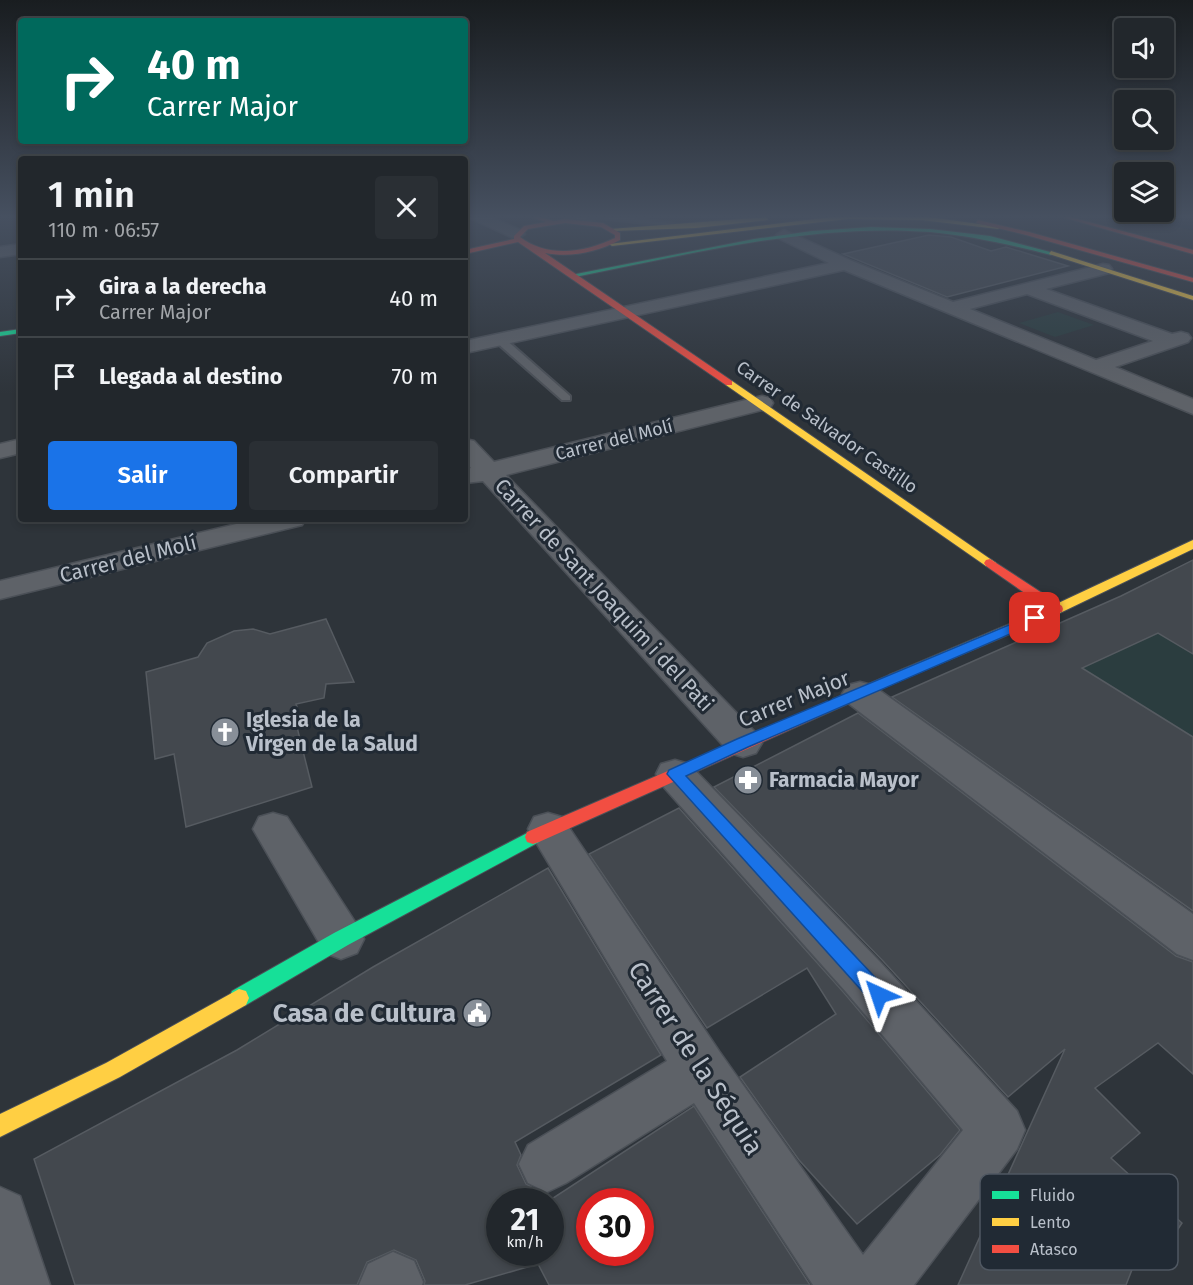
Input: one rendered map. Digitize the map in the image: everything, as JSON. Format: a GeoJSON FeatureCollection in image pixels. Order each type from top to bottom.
{"type":"FeatureCollection","features":[{"type":"Feature","properties":{"kind":"main road","name":"Carrer de Salvador Castillo"},"geometry":{"type":"LineString","coordinates":[[575,275],[1057,609]]}},
{"type":"Feature","properties":{"kind":"main road"},"geometry":{"type":"LineString","coordinates":[[1122,275],[1193,298]]}},
{"type":"Feature","properties":{"kind":"main road"},"geometry":{"type":"LineString","coordinates":[[1175,275],[1193,280]]}},
{"type":"Feature","properties":{"kind":"main road"},"geometry":{"type":"LineString","coordinates":[[0,334],[18,331]]}},
{"type":"Feature","properties":{"kind":"main road","name":"Carrer Major"},"geometry":{"type":"LineString","coordinates":[[0,1126],[113,1070],[342,939],[548,829],[742,743],[1057,609],[1193,544]]}},
{"type":"Feature","properties":{"kind":"street"},"geometry":{"type":"LineString","coordinates":[[468,346],[799,275]]}},
{"type":"Feature","properties":{"kind":"street"},"geometry":{"type":"LineString","coordinates":[[870,275],[1193,407]]}},
{"type":"Feature","properties":{"kind":"street"},"geometry":{"type":"LineString","coordinates":[[951,308],[1079,275]]}},
{"type":"Feature","properties":{"kind":"street"},"geometry":{"type":"LineString","coordinates":[[1028,288],[1172,341]]}},
{"type":"Feature","properties":{"kind":"street"},"geometry":{"type":"LineString","coordinates":[[1095,368],[1193,334]]}},
{"type":"Feature","properties":{"kind":"street","name":"Carrer del Molí"},"geometry":{"type":"LineString","coordinates":[[477,474],[762,403]]}},
{"type":"Feature","properties":{"kind":"street"},"geometry":{"type":"LineString","coordinates":[[0,451],[18,447]]}},
{"type":"Feature","properties":{"kind":"street","name":"Carrer de Sant Joaquim i del Pati"},"geometry":{"type":"LineString","coordinates":[[468,454],[477,474],[742,743]]}},
{"type":"Feature","properties":{"kind":"street","name":"Carrer del Molí"},"geometry":{"type":"LineString","coordinates":[[0,590],[280,522]]}},
{"type":"Feature","properties":{"kind":"street"},"geometry":{"type":"LineString","coordinates":[[861,694],[1193,940]]}},
{"type":"Feature","properties":{"kind":"street"},"geometry":{"type":"LineString","coordinates":[[675,774],[864,978],[998,1130],[877,1285]]}},
{"type":"Feature","properties":{"kind":"street","name":"Carrer de la Séquia"},"geometry":{"type":"LineString","coordinates":[[548,829],[701,1070],[848,1285]]}},
{"type":"Feature","properties":{"kind":"street"},"geometry":{"type":"LineString","coordinates":[[273,830],[342,939]]}},
{"type":"Feature","properties":{"kind":"street"},"geometry":{"type":"LineString","coordinates":[[548,1164],[701,1070]]}},
{"type":"Feature","properties":{"kind":"street"},"geometry":{"type":"LineString","coordinates":[[0,1216],[20,1285]]}},
{"type":"Feature","properties":{"kind":"lane"},"geometry":{"type":"LineString","coordinates":[[500,340],[566,398]]}},
{"type":"Feature","properties":{"kind":"shaded area"},"geometry":{"type":"Polygon","coordinates":[[[1058,312],[1094,325],[1055,337],[1019,323],[1058,312]]]}},
{"type":"Feature","properties":{"kind":"shaded area"},"geometry":{"type":"Polygon","coordinates":[[[1158,633],[1193,654],[1193,737],[1082,668],[1158,633]]]}},
{"type":"Feature","properties":{"kind":"building"},"geometry":{"type":"Polygon","coordinates":[[[894,275],[1033,275],[947,297],[894,275]]]}},
{"type":"Feature","properties":{"kind":"building"},"geometry":{"type":"Polygon","coordinates":[[[1193,560],[1193,654],[1158,633],[1082,668],[1193,737],[1193,911],[892,697],[1121,596],[1193,560]]]}},
{"type":"Feature","properties":{"kind":"building","name":"Iglesia de la Virgen de la Salud"},"geometry":{"type":"Polygon","coordinates":[[[326,619],[354,682],[326,684],[324,698],[296,704],[298,710],[293,711],[312,787],[186,827],[174,754],[155,759],[146,672],[198,657],[207,643],[234,631],[253,629],[270,634],[326,619]]]}},
{"type":"Feature","properties":{"kind":"building"},"geometry":{"type":"Polygon","coordinates":[[[858,713],[1176,956],[1193,962],[1193,1074],[1158,1043],[1095,1088],[1140,1133],[1111,1158],[1128,1174],[1008,1174],[1065,1049],[1008,1097],[883,961],[714,787],[858,713]]]}},
{"type":"Feature","properties":{"kind":"building"},"geometry":{"type":"Polygon","coordinates":[[[679,808],[845,994],[960,1130],[940,1155],[857,1224],[799,1160],[740,1077],[836,1014],[807,968],[707,1028],[589,854],[679,808]]]}},
{"type":"Feature","properties":{"kind":"building"},"geometry":{"type":"Polygon","coordinates":[[[548,868],[661,1055],[515,1142],[521,1155],[517,1165],[526,1184],[533,1188],[486,1188],[486,1266],[531,1266],[465,1285],[424,1285],[425,1281],[416,1260],[394,1250],[367,1262],[357,1285],[75,1285],[34,1159],[237,1050],[373,967],[548,868]]]}},
{"type":"Feature","properties":{"kind":"building"},"geometry":{"type":"Polygon","coordinates":[[[694,1106],[810,1285],[549,1285],[539,1266],[564,1266],[564,1191],[694,1106]]]}},
{"type":"Feature","properties":{"kind":"building"},"geometry":{"type":"Polygon","coordinates":[[[980,1236],[980,1270],[1132,1270],[1126,1285],[958,1285],[980,1236]]]}},
{"type":"Feature","properties":{"kind":"traffic: fast"},"geometry":{"type":"LineString","coordinates":[[0,334],[18,331]]}},
{"type":"Feature","properties":{"kind":"traffic: fast"},"geometry":{"type":"LineString","coordinates":[[239,998],[341,939],[533,837]]}},
{"type":"Feature","properties":{"kind":"traffic: slow"},"geometry":{"type":"LineString","coordinates":[[1120,275],[1193,298]]}},
{"type":"Feature","properties":{"kind":"traffic: slow"},"geometry":{"type":"LineString","coordinates":[[729,383],[990,563]]}},
{"type":"Feature","properties":{"kind":"traffic: slow"},"geometry":{"type":"LineString","coordinates":[[894,678],[1057,609],[1193,544]]}},
{"type":"Feature","properties":{"kind":"traffic: slow"},"geometry":{"type":"LineString","coordinates":[[0,1126],[113,1070],[239,998]]}},
{"type":"Feature","properties":{"kind":"traffic: jam"},"geometry":{"type":"LineString","coordinates":[[573,275],[729,383]]}},
{"type":"Feature","properties":{"kind":"traffic: jam"},"geometry":{"type":"LineString","coordinates":[[1175,275],[1193,280]]}},
{"type":"Feature","properties":{"kind":"traffic: jam"},"geometry":{"type":"LineString","coordinates":[[990,563],[1057,609]]}},
{"type":"Feature","properties":{"kind":"traffic: jam"},"geometry":{"type":"LineString","coordinates":[[533,837],[894,678]]}},
{"type":"Feature","properties":{"kind":"place","name":"Iglesia de la Virgen de la Salud"},"geometry":{"type":"Point","coordinates":[225,732]}},
{"type":"Feature","properties":{"kind":"place","name":"Farmacia Mayor"},"geometry":{"type":"Point","coordinates":[748,780]}},
{"type":"Feature","properties":{"kind":"place","name":"Casa de Cultura"},"geometry":{"type":"Point","coordinates":[477,1013]}},
{"type":"Feature","properties":{"kind":"route"},"geometry":{"type":"LineString","coordinates":[[879,995],[675,774],[742,743],[1035,618]]}}]}
